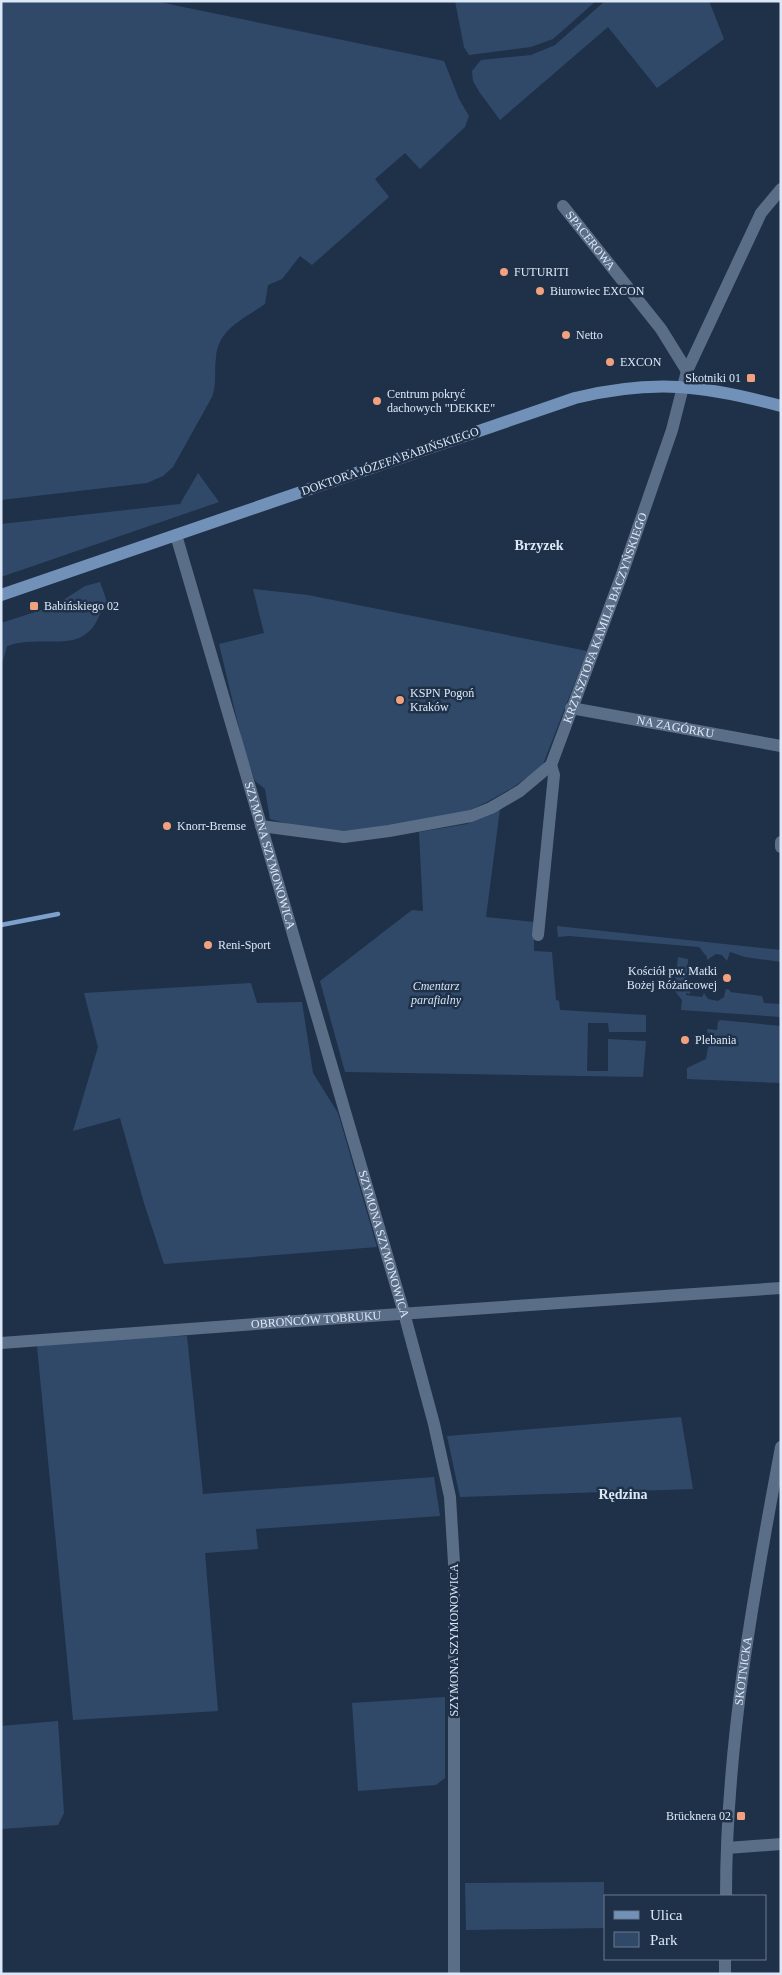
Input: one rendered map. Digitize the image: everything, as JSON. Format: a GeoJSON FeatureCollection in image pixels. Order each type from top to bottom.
{"type":"FeatureCollection","features":[{"type":"Feature","properties":{"kind":"main road","name":"DOKTORA JÓZEFA BABIŃSKIEGO"},"geometry":{"type":"LineString","coordinates":[[3,596],[560,402],[620,389],[655,385],[684,386],[721,391],[781,406]]}},
{"type":"Feature","properties":{"kind":"street","name":"KRZYSZTOFA KAMILA BACZYŃSKIEGO"},"geometry":{"type":"LineString","coordinates":[[551,765],[624,568],[672,430],[687,371],[761,212],[781,189]]}},
{"type":"Feature","properties":{"kind":"street","name":"SPACEROWA"},"geometry":{"type":"LineString","coordinates":[[563,206],[661,329],[687,371]]}},
{"type":"Feature","properties":{"kind":"street","name":"SZYMONA SZYMONOWICA"},"geometry":{"type":"LineString","coordinates":[[176,535],[404,1313],[434,1424],[453,1519],[454,1974]]}},
{"type":"Feature","properties":{"kind":"street","name":"NA ZAGÓRKU"},"geometry":{"type":"LineString","coordinates":[[571,708],[781,746]]}},
{"type":"Feature","properties":{"kind":"street"},"geometry":{"type":"LineString","coordinates":[[261,826],[344,836],[389,832],[471,816],[491,808],[520,791],[551,765],[554,775],[538,935]]}},
{"type":"Feature","properties":{"kind":"street"},"geometry":{"type":"LineString","coordinates":[[781,842],[781,847]]}},
{"type":"Feature","properties":{"kind":"street","name":"OBROŃCÓW TOBRUKU"},"geometry":{"type":"LineString","coordinates":[[1,1344],[404,1313],[781,1288]]}},
{"type":"Feature","properties":{"kind":"street","name":"SKOTNICKA"},"geometry":{"type":"LineString","coordinates":[[726,1895],[727,1848],[738,1706],[745,1651],[781,1447]]}},
{"type":"Feature","properties":{"kind":"street"},"geometry":{"type":"LineString","coordinates":[[727,1848],[781,1844]]}},
{"type":"Feature","properties":{"kind":"street"},"geometry":{"type":"LineString","coordinates":[[725,1960],[725,1974]]}},
{"type":"Feature","properties":{"kind":"green space"},"geometry":{"type":"Polygon","coordinates":[[[1,1],[154,1],[444,61],[459,99],[469,116],[465,127],[420,169],[405,153],[375,179],[389,197],[312,265],[300,256],[282,279],[268,285],[265,304],[233,326],[222,339],[215,362],[212,397],[173,467],[163,476],[147,483],[1,500],[1,1]]]}},
{"type":"Feature","properties":{"kind":"green space"},"geometry":{"type":"Polygon","coordinates":[[[455,1],[596,1],[553,39],[531,47],[469,55],[464,47],[455,1]]]}},
{"type":"Feature","properties":{"kind":"green space"},"geometry":{"type":"Polygon","coordinates":[[[605,1],[709,1],[724,39],[657,88],[608,27],[500,120],[473,81],[472,71],[481,60],[531,55],[555,45],[605,1]]]}},
{"type":"Feature","properties":{"kind":"green space"},"geometry":{"type":"Polygon","coordinates":[[[198,473],[219,502],[1,577],[1,524],[180,504],[198,473]]]}},
{"type":"Feature","properties":{"kind":"green space"},"geometry":{"type":"Polygon","coordinates":[[[100,582],[107,602],[103,604],[96,622],[88,633],[77,639],[65,641],[22,643],[7,646],[1,667],[1,623],[54,606],[85,586],[100,582]]]}},
{"type":"Feature","properties":{"kind":"green space","name":"KSPN Pogoń Kraków"},"geometry":{"type":"Polygon","coordinates":[[[253,589],[308,595],[587,651],[542,767],[512,788],[468,811],[405,825],[349,831],[303,828],[270,819],[265,789],[255,781],[244,749],[219,644],[264,633],[253,589]]]}},
{"type":"Feature","properties":{"kind":"green space","name":"Cmentarz parafialny"},"geometry":{"type":"Polygon","coordinates":[[[500,809],[486,917],[534,922],[534,951],[552,952],[556,1000],[559,1001],[560,1010],[646,1015],[646,1032],[609,1032],[608,1023],[588,1023],[587,1071],[608,1071],[608,1039],[646,1041],[643,1077],[345,1072],[320,981],[412,910],[423,911],[419,832],[467,824],[500,809]]]}},
{"type":"Feature","properties":{"kind":"green space"},"geometry":{"type":"Polygon","coordinates":[[[557,926],[781,950],[781,962],[745,957],[730,952],[727,961],[722,955],[716,954],[707,960],[707,957],[699,947],[569,936],[558,937],[557,926]]]}},
{"type":"Feature","properties":{"kind":"green space"},"geometry":{"type":"Polygon","coordinates":[[[678,957],[688,959],[687,979],[691,983],[690,994],[686,993],[686,995],[702,997],[704,993],[708,999],[718,1001],[724,997],[726,989],[730,990],[730,992],[762,996],[764,1003],[781,1004],[781,1017],[681,1010],[682,1000],[674,990],[678,957]]]}},
{"type":"Feature","properties":{"kind":"green space"},"geometry":{"type":"Polygon","coordinates":[[[251,983],[257,1003],[302,1002],[313,1073],[338,1113],[377,1247],[164,1264],[144,1203],[120,1118],[73,1131],[98,1047],[84,993],[251,983]]]}},
{"type":"Feature","properties":{"kind":"green space"},"geometry":{"type":"Polygon","coordinates":[[[720,1020],[781,1026],[781,1083],[687,1079],[687,1068],[706,1059],[709,1042],[707,1029],[717,1030],[720,1020]]]}},
{"type":"Feature","properties":{"kind":"green space"},"geometry":{"type":"Polygon","coordinates":[[[187,1336],[203,1494],[434,1477],[440,1516],[256,1529],[258,1549],[205,1553],[218,1711],[73,1720],[37,1346],[113,1338],[187,1336]]]}},
{"type":"Feature","properties":{"kind":"green space"},"geometry":{"type":"Polygon","coordinates":[[[681,1417],[693,1489],[460,1497],[447,1436],[681,1417]]]}},
{"type":"Feature","properties":{"kind":"green space"},"geometry":{"type":"Polygon","coordinates":[[[445,1697],[445,1778],[436,1785],[358,1791],[352,1703],[445,1697]]]}},
{"type":"Feature","properties":{"kind":"green space"},"geometry":{"type":"Polygon","coordinates":[[[58,1721],[64,1813],[58,1825],[1,1829],[1,1726],[58,1721]]]}},
{"type":"Feature","properties":{"kind":"green space"},"geometry":{"type":"Polygon","coordinates":[[[604,1882],[604,1928],[466,1930],[465,1883],[604,1882]]]}},
{"type":"Feature","properties":{"kind":"waterway"},"geometry":{"type":"LineString","coordinates":[[1,925],[58,914]]}},
{"type":"Feature","properties":{"kind":"place","name":"FUTURITI"},"geometry":{"type":"Point","coordinates":[504,272]}},
{"type":"Feature","properties":{"kind":"place","name":"Biurowiec EXCON"},"geometry":{"type":"Point","coordinates":[540,291]}},
{"type":"Feature","properties":{"kind":"place","name":"Netto"},"geometry":{"type":"Point","coordinates":[566,335]}},
{"type":"Feature","properties":{"kind":"place","name":"EXCON"},"geometry":{"type":"Point","coordinates":[610,362]}},
{"type":"Feature","properties":{"kind":"place","name":"Skotniki 01"},"geometry":{"type":"Point","coordinates":[751,378]}},
{"type":"Feature","properties":{"kind":"place","name":"Centrum pokryć dachowych \"DEKKE\""},"geometry":{"type":"Point","coordinates":[377,401]}},
{"type":"Feature","properties":{"kind":"place","name":"Babińskiego 02"},"geometry":{"type":"Point","coordinates":[34,606]}},
{"type":"Feature","properties":{"kind":"place","name":"KSPN Pogoń Kraków"},"geometry":{"type":"Point","coordinates":[400,700]}},
{"type":"Feature","properties":{"kind":"place","name":"Knorr-Bremse"},"geometry":{"type":"Point","coordinates":[167,826]}},
{"type":"Feature","properties":{"kind":"place","name":"Reni-Sport"},"geometry":{"type":"Point","coordinates":[208,945]}},
{"type":"Feature","properties":{"kind":"place","name":"Kościół pw. Matki Bożej Różańcowej"},"geometry":{"type":"Point","coordinates":[727,978]}},
{"type":"Feature","properties":{"kind":"place","name":"Plebania"},"geometry":{"type":"Point","coordinates":[685,1040]}},
{"type":"Feature","properties":{"kind":"place","name":"Brücknera 02"},"geometry":{"type":"Point","coordinates":[741,1816]}},
{"type":"Feature","properties":{"kind":"district","name":"Brzyzek"},"geometry":{"type":"Point","coordinates":[539,545]}},
{"type":"Feature","properties":{"kind":"district","name":"Rędzina"},"geometry":{"type":"Point","coordinates":[623,1494]}}]}
